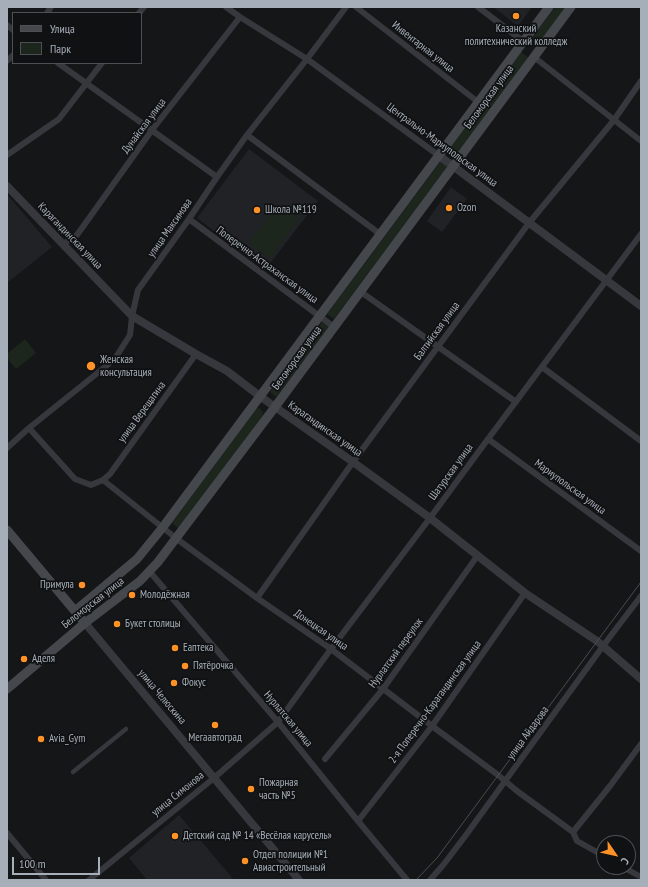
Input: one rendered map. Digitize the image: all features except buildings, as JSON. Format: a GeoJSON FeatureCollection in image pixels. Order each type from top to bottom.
{"type":"FeatureCollection","features":[{"type":"Feature","properties":{"kind":"main road","name":"Беломорская улица"},"geometry":{"type":"LineString","coordinates":[[75,611],[137,559],[163,527],[261,397],[438,155],[549,7]]}},
{"type":"Feature","properties":{"kind":"main road","name":"Беломорская улица"},"geometry":{"type":"LineString","coordinates":[[7,689],[85,623],[150,572],[177,539],[571,7]]}},
{"type":"Feature","properties":{"kind":"main road","name":"улица Челюскина"},"geometry":{"type":"LineString","coordinates":[[7,530],[85,623]]}},
{"type":"Feature","properties":{"kind":"street","name":"Центрально-Мариупольская улица"},"geometry":{"type":"LineString","coordinates":[[226,7],[307,59],[641,306]]}},
{"type":"Feature","properties":{"kind":"street","name":"улица Максимова"},"geometry":{"type":"LineString","coordinates":[[7,448],[29,428],[116,357],[130,335],[132,316],[138,290],[247,135],[346,7]]}},
{"type":"Feature","properties":{"kind":"street","name":"Инвентарная улица"},"geometry":{"type":"LineString","coordinates":[[356,7],[478,102]]}},
{"type":"Feature","properties":{"kind":"street"},"geometry":{"type":"LineString","coordinates":[[478,7],[523,41]]}},
{"type":"Feature","properties":{"kind":"street","name":"Дунайская улица"},"geometry":{"type":"LineString","coordinates":[[63,244],[77,235],[152,130],[240,17]]}},
{"type":"Feature","properties":{"kind":"street"},"geometry":{"type":"LineString","coordinates":[[534,57],[641,141]]}},
{"type":"Feature","properties":{"kind":"street"},"geometry":{"type":"LineString","coordinates":[[59,64],[217,177]]}},
{"type":"Feature","properties":{"kind":"street"},"geometry":{"type":"LineString","coordinates":[[7,155],[59,119],[101,64]]}},
{"type":"Feature","properties":{"kind":"street","name":"Балтийская улица"},"geometry":{"type":"LineString","coordinates":[[257,598],[353,462],[438,346],[530,223],[614,120],[641,81]]}},
{"type":"Feature","properties":{"kind":"street"},"geometry":{"type":"LineString","coordinates":[[247,135],[380,234]]}},
{"type":"Feature","properties":{"kind":"street","name":"Карагандинская улица"},"geometry":{"type":"LineString","coordinates":[[7,186],[132,316],[227,371],[430,518],[525,593],[597,641],[641,679]]}},
{"type":"Feature","properties":{"kind":"street","name":"Поперечно-Астраханская улица"},"geometry":{"type":"LineString","coordinates":[[189,219],[334,327]]}},
{"type":"Feature","properties":{"kind":"street","name":"Шатурская улица"},"geometry":{"type":"LineString","coordinates":[[278,722],[641,234]]}},
{"type":"Feature","properties":{"kind":"street"},"geometry":{"type":"LineString","coordinates":[[361,292],[516,402]]}},
{"type":"Feature","properties":{"kind":"street","name":"улица Верещагина"},"geometry":{"type":"LineString","coordinates":[[103,480],[110,474],[196,354]]}},
{"type":"Feature","properties":{"kind":"street"},"geometry":{"type":"LineString","coordinates":[[542,367],[641,441]]}},
{"type":"Feature","properties":{"kind":"street"},"geometry":{"type":"LineString","coordinates":[[29,428],[75,479],[92,484],[103,480]]}},
{"type":"Feature","properties":{"kind":"street","name":"Мариупольская улица"},"geometry":{"type":"LineString","coordinates":[[488,439],[641,551]]}},
{"type":"Feature","properties":{"kind":"street","name":"Донецкая улица"},"geometry":{"type":"LineString","coordinates":[[103,480],[177,539],[257,598],[331,649],[573,832],[577,841],[596,852]]}},
{"type":"Feature","properties":{"kind":"street","name":"Нурлатский переулок"},"geometry":{"type":"LineString","coordinates":[[325,759],[383,689],[478,555]]}},
{"type":"Feature","properties":{"kind":"street","name":"Нурлатская улица"},"geometry":{"type":"LineString","coordinates":[[150,572],[278,722],[407,880]]}},
{"type":"Feature","properties":{"kind":"street","name":"2-я Поперечно-Карагандинская улица"},"geometry":{"type":"LineString","coordinates":[[358,821],[432,726],[525,593]]}},
{"type":"Feature","properties":{"kind":"street","name":"улица Айдарова"},"geometry":{"type":"LineString","coordinates":[[430,880],[444,864],[506,781],[603,646],[641,596]]}},
{"type":"Feature","properties":{"kind":"street","name":"улица Челюскина"},"geometry":{"type":"LineString","coordinates":[[85,623],[299,880]]}},
{"type":"Feature","properties":{"kind":"street","name":"улица Симонова"},"geometry":{"type":"LineString","coordinates":[[89,880],[214,778],[278,722]]}},
{"type":"Feature","properties":{"kind":"street"},"geometry":{"type":"LineString","coordinates":[[73,772],[126,729]]}},
{"type":"Feature","properties":{"kind":"street"},"geometry":{"type":"LineString","coordinates":[[573,832],[641,744]]}},
{"type":"Feature","properties":{"kind":"street"},"geometry":{"type":"LineString","coordinates":[[7,833],[46,880]]}},
{"type":"Feature","properties":{"kind":"shaded area","name":"Казанский политехнический колледж"},"geometry":{"type":"Polygon","coordinates":[[[493,7],[532,7],[518,26],[493,7]]]}},
{"type":"Feature","properties":{"kind":"shaded area","name":"Школа №119"},"geometry":{"type":"Polygon","coordinates":[[[249,149],[318,201],[265,270],[197,218],[249,149]]]}},
{"type":"Feature","properties":{"kind":"shaded area"},"geometry":{"type":"Polygon","coordinates":[[[451,187],[467,199],[442,232],[427,221],[451,187]]]}},
{"type":"Feature","properties":{"kind":"shaded area"},"geometry":{"type":"Polygon","coordinates":[[[7,194],[52,247],[7,283],[7,194]]]}},
{"type":"Feature","properties":{"kind":"shaded area","name":"Детский сад № 14 «Весёлая карусель»"},"geometry":{"type":"Polygon","coordinates":[[[179,815],[234,880],[147,880],[129,858],[179,815]]]}},
{"type":"Feature","properties":{"kind":"green space"},"geometry":{"type":"Polygon","coordinates":[[[555,7],[566,7],[537,47],[530,41],[555,7]]]}},
{"type":"Feature","properties":{"kind":"green space"},"geometry":{"type":"Polygon","coordinates":[[[520,51],[529,58],[455,158],[446,151],[520,51]]]}},
{"type":"Feature","properties":{"kind":"green space"},"geometry":{"type":"Polygon","coordinates":[[[441,161],[448,166],[334,319],[327,314],[441,161]]]}},
{"type":"Feature","properties":{"kind":"green space"},"geometry":{"type":"Polygon","coordinates":[[[280,205],[295,214],[297,222],[270,257],[259,252],[250,244],[251,240],[277,206],[280,205]]]}},
{"type":"Feature","properties":{"kind":"green space"},"geometry":{"type":"Polygon","coordinates":[[[322,322],[329,327],[276,397],[270,392],[322,322]]]}},
{"type":"Feature","properties":{"kind":"green space"},"geometry":{"type":"Polygon","coordinates":[[[25,339],[36,353],[16,369],[7,358],[7,354],[25,339]]]}},
{"type":"Feature","properties":{"kind":"green space"},"geometry":{"type":"Polygon","coordinates":[[[259,408],[263,412],[263,415],[179,529],[172,523],[256,409],[259,408]]]}},
{"type":"Feature","properties":{"kind":"tram line"},"geometry":{"type":"LineString","coordinates":[[416,880],[437,858],[641,582]]}},
{"type":"Feature","properties":{"kind":"place","name":"Казанский политехнический колледж"},"geometry":{"type":"Point","coordinates":[516,16]}},
{"type":"Feature","properties":{"kind":"place","name":"Ozon"},"geometry":{"type":"Point","coordinates":[449,208]}},
{"type":"Feature","properties":{"kind":"place","name":"Школа №119"},"geometry":{"type":"Point","coordinates":[257,210]}},
{"type":"Feature","properties":{"kind":"place","name":"Женская консультация"},"geometry":{"type":"Point","coordinates":[91,366]}},
{"type":"Feature","properties":{"kind":"place","name":"Примула"},"geometry":{"type":"Point","coordinates":[82,585]}},
{"type":"Feature","properties":{"kind":"place","name":"Молодёжная"},"geometry":{"type":"Point","coordinates":[132,595]}},
{"type":"Feature","properties":{"kind":"place","name":"Букет столицы"},"geometry":{"type":"Point","coordinates":[117,624]}},
{"type":"Feature","properties":{"kind":"place","name":"Еаптека"},"geometry":{"type":"Point","coordinates":[175,648]}},
{"type":"Feature","properties":{"kind":"place","name":"Аделя"},"geometry":{"type":"Point","coordinates":[24,659]}},
{"type":"Feature","properties":{"kind":"place","name":"Пятёрочка"},"geometry":{"type":"Point","coordinates":[185,666]}},
{"type":"Feature","properties":{"kind":"place","name":"Фокус"},"geometry":{"type":"Point","coordinates":[174,683]}},
{"type":"Feature","properties":{"kind":"place","name":"Мегаавтоград"},"geometry":{"type":"Point","coordinates":[215,725]}},
{"type":"Feature","properties":{"kind":"place","name":"Avia_Gym"},"geometry":{"type":"Point","coordinates":[41,739]}},
{"type":"Feature","properties":{"kind":"place","name":"Пожарная часть №5"},"geometry":{"type":"Point","coordinates":[251,789]}},
{"type":"Feature","properties":{"kind":"place","name":"Детский сад № 14 «Весёлая карусель»"},"geometry":{"type":"Point","coordinates":[175,836]}},
{"type":"Feature","properties":{"kind":"place","name":"Отдел полиции №1 Авиастроительный"},"geometry":{"type":"Point","coordinates":[245,861]}}]}
